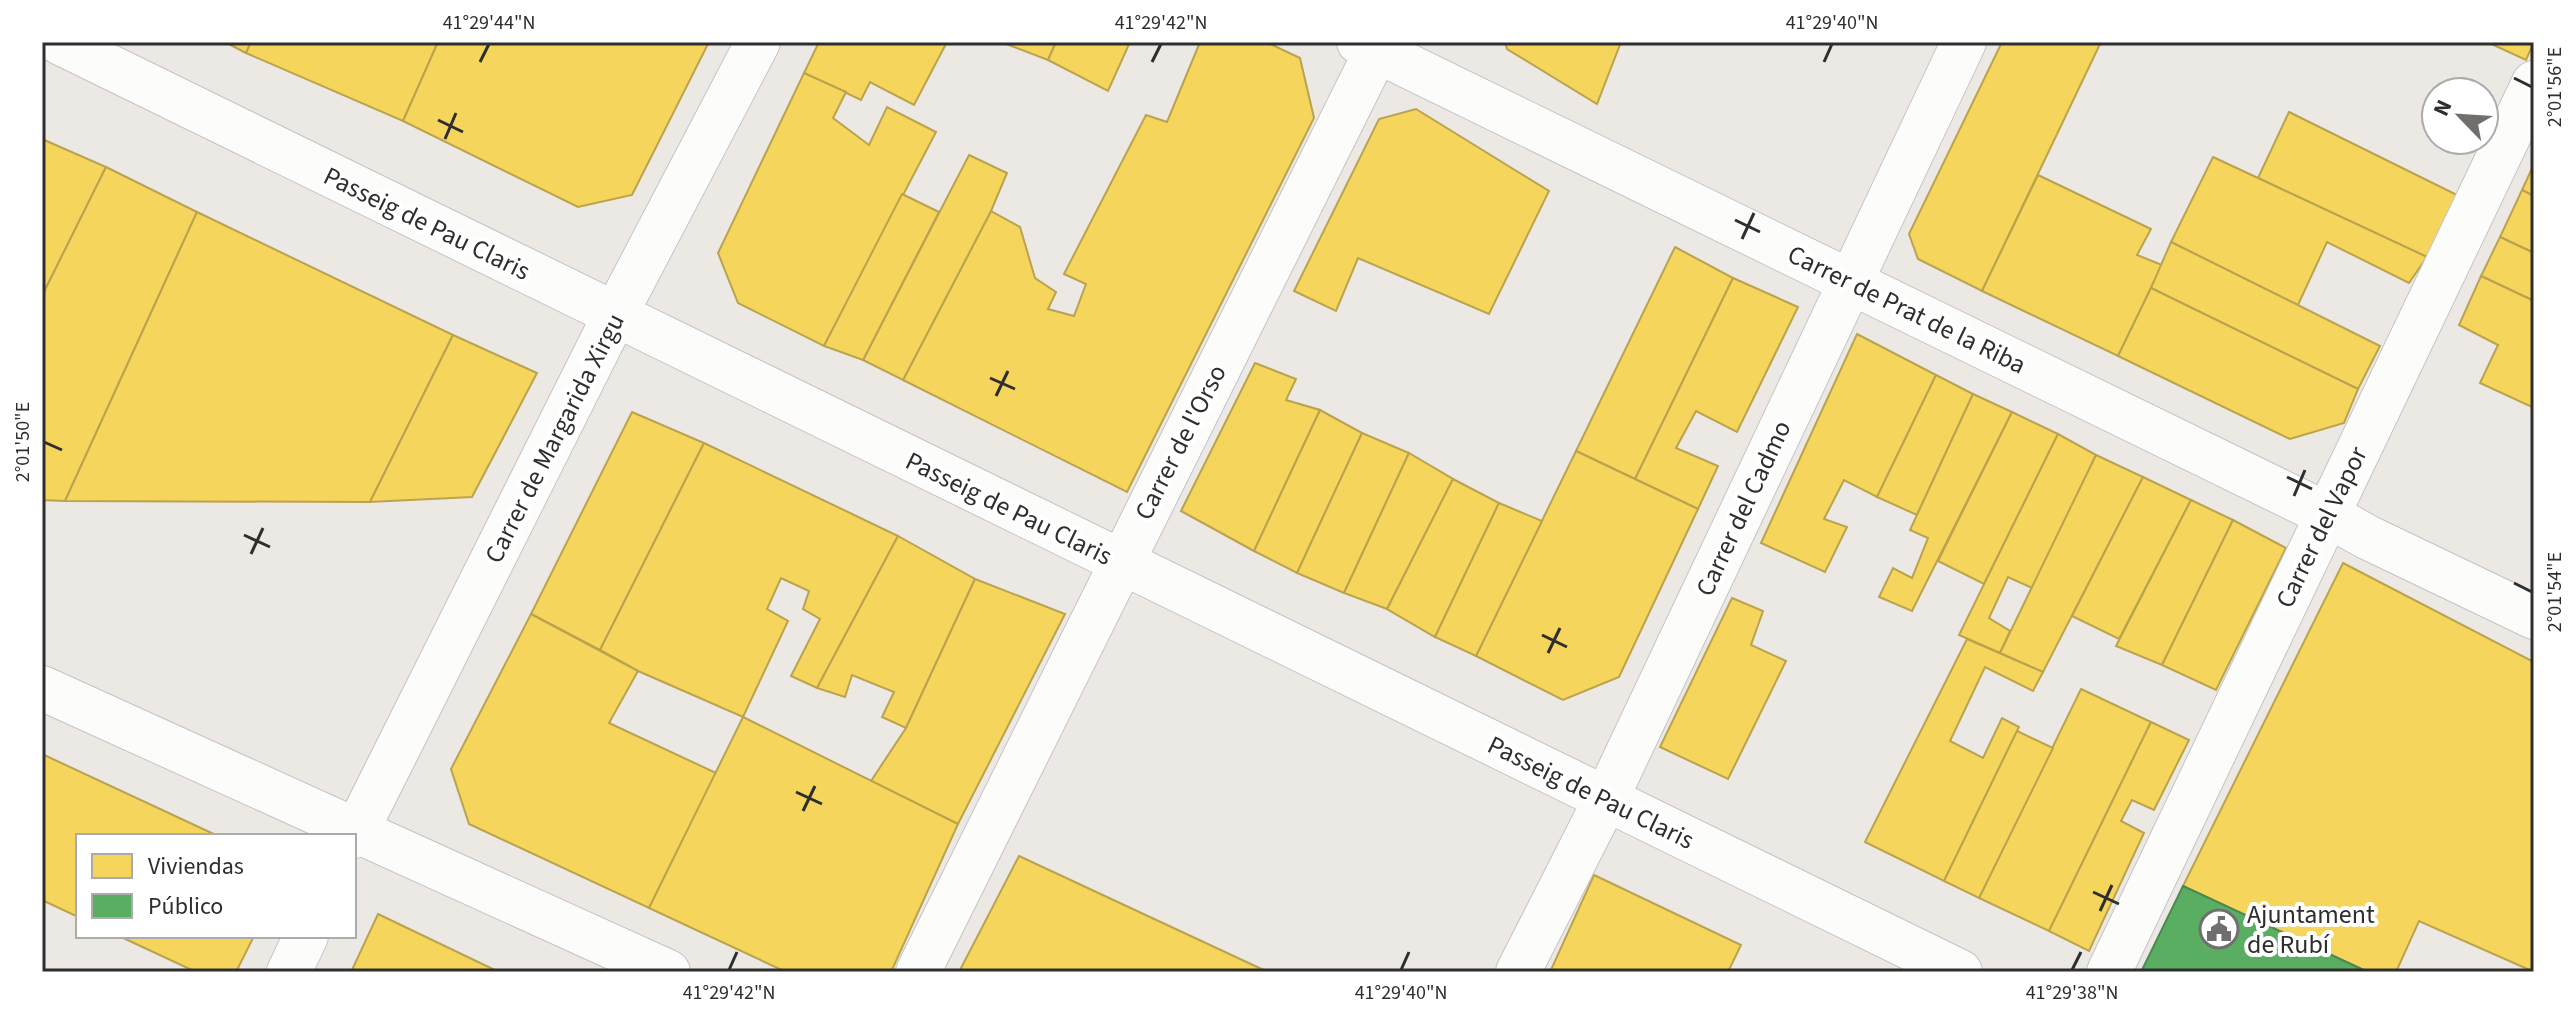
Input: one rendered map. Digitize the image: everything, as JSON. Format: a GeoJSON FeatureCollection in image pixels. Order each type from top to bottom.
{"type":"FeatureCollection","features":[{"type":"Feature","properties":{"kind":"street","name":"Passeig de Pau Claris"},"geometry":{"type":"LineString","coordinates":[[59,42],[1960,972]]}},
{"type":"Feature","properties":{"kind":"street","name":"Carrer de Margarida Xirgu"},"geometry":{"type":"LineString","coordinates":[[355,834],[615,315],[758,42]]}},
{"type":"Feature","properties":{"kind":"street","name":"Carrer del Cadmo"},"geometry":{"type":"LineString","coordinates":[[1518,972],[1606,799],[1964,42]]}},
{"type":"Feature","properties":{"kind":"street","name":"Carrer de Prat de la Riba"},"geometry":{"type":"LineString","coordinates":[[1372,44],[2534,617]]}},
{"type":"Feature","properties":{"kind":"street","name":"Carrer de l'Orso"},"geometry":{"type":"LineString","coordinates":[[918,972],[1372,44]]}},
{"type":"Feature","properties":{"kind":"street","name":"Carrer del Vapor"},"geometry":{"type":"LineString","coordinates":[[2109,972],[2534,83]]}},
{"type":"Feature","properties":{"kind":"street"},"geometry":{"type":"LineString","coordinates":[[42,688],[355,834]]}},
{"type":"Feature","properties":{"kind":"street"},"geometry":{"type":"LineString","coordinates":[[356,834],[668,972]]}},
{"type":"Feature","properties":{"kind":"street"},"geometry":{"type":"LineString","coordinates":[[289,972],[305,938]]}},
{"type":"Feature","properties":{"kind":"building: Viviendas"},"geometry":{"type":"Polygon","coordinates":[[[225,42],[251,42],[246,53],[225,42]]]}},
{"type":"Feature","properties":{"kind":"building: Viviendas"},"geometry":{"type":"Polygon","coordinates":[[[251,42],[438,42],[403,121],[246,53],[251,42]]]}},
{"type":"Feature","properties":{"kind":"building: Viviendas"},"geometry":{"type":"Polygon","coordinates":[[[438,42],[709,42],[632,195],[578,207],[403,121],[438,42]]]}},
{"type":"Feature","properties":{"kind":"building: Viviendas"},"geometry":{"type":"Polygon","coordinates":[[[819,42],[947,42],[914,105],[870,82],[861,100],[804,73],[819,42]]]}},
{"type":"Feature","properties":{"kind":"building: Viviendas"},"geometry":{"type":"Polygon","coordinates":[[[1001,42],[1056,42],[1048,60],[1001,42]]]}},
{"type":"Feature","properties":{"kind":"building: Viviendas"},"geometry":{"type":"Polygon","coordinates":[[[1056,42],[1130,42],[1108,91],[1048,60],[1056,42]]]}},
{"type":"Feature","properties":{"kind":"building: Viviendas"},"geometry":{"type":"Polygon","coordinates":[[[1200,42],[1266,42],[1300,58],[1314,118],[1127,492],[903,380],[991,211],[1020,227],[1035,278],[1056,292],[1048,309],[1074,316],[1086,284],[1064,274],[1146,115],[1167,122],[1200,42]]]}},
{"type":"Feature","properties":{"kind":"building: Viviendas"},"geometry":{"type":"Polygon","coordinates":[[[1505,42],[1621,42],[1597,104],[1507,49],[1505,42]]]}},
{"type":"Feature","properties":{"kind":"building: Viviendas"},"geometry":{"type":"Polygon","coordinates":[[[2002,42],[2101,42],[1982,291],[1918,259],[1909,234],[2002,42]]]}},
{"type":"Feature","properties":{"kind":"building: Viviendas"},"geometry":{"type":"Polygon","coordinates":[[[2487,42],[2534,42],[2526,60],[2487,42]]]}},
{"type":"Feature","properties":{"kind":"building: Viviendas"},"geometry":{"type":"Polygon","coordinates":[[[804,73],[846,92],[833,118],[869,145],[887,107],[936,132],[824,346],[738,303],[718,253],[804,73]]]}},
{"type":"Feature","properties":{"kind":"building: Viviendas"},"geometry":{"type":"Polygon","coordinates":[[[1416,109],[1549,191],[1489,314],[1358,258],[1336,311],[1294,291],[1379,119],[1416,109]]]}},
{"type":"Feature","properties":{"kind":"building: Viviendas"},"geometry":{"type":"Polygon","coordinates":[[[2289,112],[2457,195],[2427,257],[2258,178],[2289,112]]]}},
{"type":"Feature","properties":{"kind":"building: Viviendas"},"geometry":{"type":"Polygon","coordinates":[[[42,139],[106,167],[42,296],[42,139]]]}},
{"type":"Feature","properties":{"kind":"building: Viviendas"},"geometry":{"type":"Polygon","coordinates":[[[969,155],[1007,173],[991,211],[903,380],[863,360],[969,155]]]}},
{"type":"Feature","properties":{"kind":"building: Viviendas"},"geometry":{"type":"Polygon","coordinates":[[[2213,157],[2427,257],[2409,283],[2327,242],[2298,305],[2171,242],[2213,157]]]}},
{"type":"Feature","properties":{"kind":"building: Viviendas"},"geometry":{"type":"Polygon","coordinates":[[[2534,164],[2534,196],[2522,190],[2534,164]]]}},
{"type":"Feature","properties":{"kind":"building: Viviendas"},"geometry":{"type":"Polygon","coordinates":[[[106,167],[197,212],[65,501],[42,500],[42,296],[106,167]]]}},
{"type":"Feature","properties":{"kind":"building: Viviendas"},"geometry":{"type":"Polygon","coordinates":[[[2038,175],[2151,229],[2137,255],[2162,265],[2118,356],[1982,291],[2038,175]]]}},
{"type":"Feature","properties":{"kind":"building: Viviendas"},"geometry":{"type":"Polygon","coordinates":[[[2522,190],[2534,196],[2534,253],[2500,237],[2522,190]]]}},
{"type":"Feature","properties":{"kind":"building: Viviendas"},"geometry":{"type":"Polygon","coordinates":[[[902,194],[939,212],[863,360],[824,346],[902,194]]]}},
{"type":"Feature","properties":{"kind":"building: Viviendas"},"geometry":{"type":"Polygon","coordinates":[[[197,212],[453,335],[370,502],[65,501],[197,212]]]}},
{"type":"Feature","properties":{"kind":"building: Viviendas"},"geometry":{"type":"Polygon","coordinates":[[[2500,237],[2534,253],[2534,301],[2481,276],[2500,237]]]}},
{"type":"Feature","properties":{"kind":"building: Viviendas"},"geometry":{"type":"Polygon","coordinates":[[[2171,242],[2380,346],[2358,389],[2151,288],[2171,242]]]}},
{"type":"Feature","properties":{"kind":"building: Viviendas"},"geometry":{"type":"Polygon","coordinates":[[[1675,247],[1733,278],[1635,479],[1576,451],[1675,247]]]}},
{"type":"Feature","properties":{"kind":"building: Viviendas"},"geometry":{"type":"Polygon","coordinates":[[[2481,276],[2534,301],[2534,408],[2480,383],[2498,345],[2459,325],[2481,276]]]}},
{"type":"Feature","properties":{"kind":"building: Viviendas"},"geometry":{"type":"Polygon","coordinates":[[[1733,278],[1798,307],[1737,432],[1696,411],[1676,448],[1718,466],[1698,509],[1635,479],[1733,278]]]}},
{"type":"Feature","properties":{"kind":"building: Viviendas"},"geometry":{"type":"Polygon","coordinates":[[[2151,288],[2358,389],[2344,423],[2290,439],[2118,356],[2151,288]]]}},
{"type":"Feature","properties":{"kind":"building: Viviendas"},"geometry":{"type":"Polygon","coordinates":[[[1857,334],[1936,375],[1877,497],[1844,480],[1824,519],[1847,527],[1825,572],[1761,543],[1857,334]]]}},
{"type":"Feature","properties":{"kind":"building: Viviendas"},"geometry":{"type":"Polygon","coordinates":[[[453,335],[537,373],[472,497],[370,502],[453,335]]]}},
{"type":"Feature","properties":{"kind":"building: Viviendas"},"geometry":{"type":"Polygon","coordinates":[[[1255,363],[1296,379],[1286,400],[1320,410],[1254,551],[1181,511],[1255,363]]]}},
{"type":"Feature","properties":{"kind":"building: Viviendas"},"geometry":{"type":"Polygon","coordinates":[[[1936,375],[1973,394],[1917,515],[1877,497],[1936,375]]]}},
{"type":"Feature","properties":{"kind":"building: Viviendas"},"geometry":{"type":"Polygon","coordinates":[[[1973,394],[2012,412],[1912,611],[1879,597],[1893,568],[1912,578],[1928,538],[1910,530],[1973,394]]]}},
{"type":"Feature","properties":{"kind":"building: Viviendas"},"geometry":{"type":"Polygon","coordinates":[[[1320,410],[1362,433],[1297,573],[1254,551],[1320,410]]]}},
{"type":"Feature","properties":{"kind":"building: Viviendas"},"geometry":{"type":"Polygon","coordinates":[[[632,412],[704,443],[600,650],[531,614],[632,412]]]}},
{"type":"Feature","properties":{"kind":"building: Viviendas"},"geometry":{"type":"Polygon","coordinates":[[[2012,412],[2058,434],[1984,584],[1938,561],[2012,412]]]}},
{"type":"Feature","properties":{"kind":"building: Viviendas"},"geometry":{"type":"Polygon","coordinates":[[[1362,433],[1409,453],[1344,593],[1297,573],[1362,433]]]}},
{"type":"Feature","properties":{"kind":"building: Viviendas"},"geometry":{"type":"Polygon","coordinates":[[[2058,434],[2096,455],[2032,588],[2008,577],[1989,618],[2010,631],[2000,653],[1959,635],[2058,434]]]}},
{"type":"Feature","properties":{"kind":"building: Viviendas"},"geometry":{"type":"Polygon","coordinates":[[[704,443],[898,536],[817,688],[791,676],[820,619],[803,609],[809,591],[781,578],[767,609],[788,621],[743,717],[638,671],[600,650],[704,443]]]}},
{"type":"Feature","properties":{"kind":"building: Viviendas"},"geometry":{"type":"Polygon","coordinates":[[[1576,451],[1698,509],[1619,677],[1563,700],[1476,656],[1576,451]]]}},
{"type":"Feature","properties":{"kind":"building: Viviendas"},"geometry":{"type":"Polygon","coordinates":[[[1409,453],[1453,479],[1387,609],[1344,593],[1409,453]]]}},
{"type":"Feature","properties":{"kind":"building: Viviendas"},"geometry":{"type":"Polygon","coordinates":[[[2096,455],[2143,477],[2043,672],[2000,653],[2096,455]]]}},
{"type":"Feature","properties":{"kind":"building: Viviendas"},"geometry":{"type":"Polygon","coordinates":[[[2143,477],[2191,500],[2119,639],[2072,616],[2143,477]]]}},
{"type":"Feature","properties":{"kind":"building: Viviendas"},"geometry":{"type":"Polygon","coordinates":[[[1453,479],[1499,503],[1435,637],[1387,609],[1453,479]]]}},
{"type":"Feature","properties":{"kind":"building: Viviendas"},"geometry":{"type":"Polygon","coordinates":[[[2191,500],[2233,520],[2162,665],[2116,646],[2191,500]]]}},
{"type":"Feature","properties":{"kind":"building: Viviendas"},"geometry":{"type":"Polygon","coordinates":[[[1499,503],[1542,521],[1476,656],[1435,637],[1499,503]]]}},
{"type":"Feature","properties":{"kind":"building: Viviendas"},"geometry":{"type":"Polygon","coordinates":[[[2233,520],[2286,548],[2216,690],[2162,665],[2233,520]]]}},
{"type":"Feature","properties":{"kind":"building: Viviendas"},"geometry":{"type":"Polygon","coordinates":[[[898,536],[975,579],[906,728],[882,717],[894,692],[852,675],[845,697],[817,688],[898,536]]]}},
{"type":"Feature","properties":{"kind":"building: Viviendas"},"geometry":{"type":"Polygon","coordinates":[[[2343,563],[2534,662],[2534,972],[2419,921],[2396,972],[2368,972],[2183,886],[2343,563]]]}},
{"type":"Feature","properties":{"kind":"building: Viviendas"},"geometry":{"type":"Polygon","coordinates":[[[975,579],[1065,614],[958,824],[871,781],[906,728],[975,579]]]}},
{"type":"Feature","properties":{"kind":"building: Viviendas"},"geometry":{"type":"Polygon","coordinates":[[[1732,598],[1763,611],[1751,645],[1786,661],[1728,779],[1660,747],[1732,598]]]}},
{"type":"Feature","properties":{"kind":"building: Viviendas"},"geometry":{"type":"Polygon","coordinates":[[[531,614],[638,671],[609,723],[716,773],[649,908],[469,824],[451,769],[531,614]]]}},
{"type":"Feature","properties":{"kind":"building: Viviendas"},"geometry":{"type":"Polygon","coordinates":[[[1967,639],[2043,672],[2033,691],[1985,667],[1950,741],[1983,758],[2002,718],[2019,727],[1944,881],[1865,842],[1967,639]]]}},
{"type":"Feature","properties":{"kind":"building: Viviendas"},"geometry":{"type":"Polygon","coordinates":[[[2081,689],[2151,722],[2049,931],[1979,898],[2081,689]]]}},
{"type":"Feature","properties":{"kind":"building: Viviendas"},"geometry":{"type":"Polygon","coordinates":[[[743,717],[958,824],[891,972],[786,972],[649,908],[743,717]]]}},
{"type":"Feature","properties":{"kind":"building: Viviendas"},"geometry":{"type":"Polygon","coordinates":[[[2151,722],[2189,740],[2154,810],[2132,800],[2121,821],[2144,833],[2089,951],[2049,931],[2151,722]]]}},
{"type":"Feature","properties":{"kind":"building: Viviendas"},"geometry":{"type":"Polygon","coordinates":[[[2017,731],[2053,748],[1979,898],[1944,881],[2017,731]]]}},
{"type":"Feature","properties":{"kind":"building: Viviendas"},"geometry":{"type":"Polygon","coordinates":[[[42,754],[214,834],[76,834],[76,916],[42,900],[42,754]]]}},
{"type":"Feature","properties":{"kind":"building: Viviendas"},"geometry":{"type":"Polygon","coordinates":[[[1019,856],[1268,972],[959,972],[1019,856]]]}},
{"type":"Feature","properties":{"kind":"building: Viviendas"},"geometry":{"type":"Polygon","coordinates":[[[1594,875],[1741,945],[1728,972],[1550,972],[1594,875]]]}},
{"type":"Feature","properties":{"kind":"building: Viviendas"},"geometry":{"type":"Polygon","coordinates":[[[378,914],[499,972],[351,972],[378,914]]]}},
{"type":"Feature","properties":{"kind":"building: Viviendas"},"geometry":{"type":"Polygon","coordinates":[[[123,938],[253,938],[236,972],[196,972],[123,938]]]}},
{"type":"Feature","properties":{"kind":"building: Público","name":"Ajuntament de Rubí"},"geometry":{"type":"Polygon","coordinates":[[[2183,886],[2368,972],[2141,972],[2183,886]]]}},
{"type":"Feature","properties":{"kind":"place","name":"Ajuntament de Rubí"},"geometry":{"type":"Point","coordinates":[2219,929]}}]}
